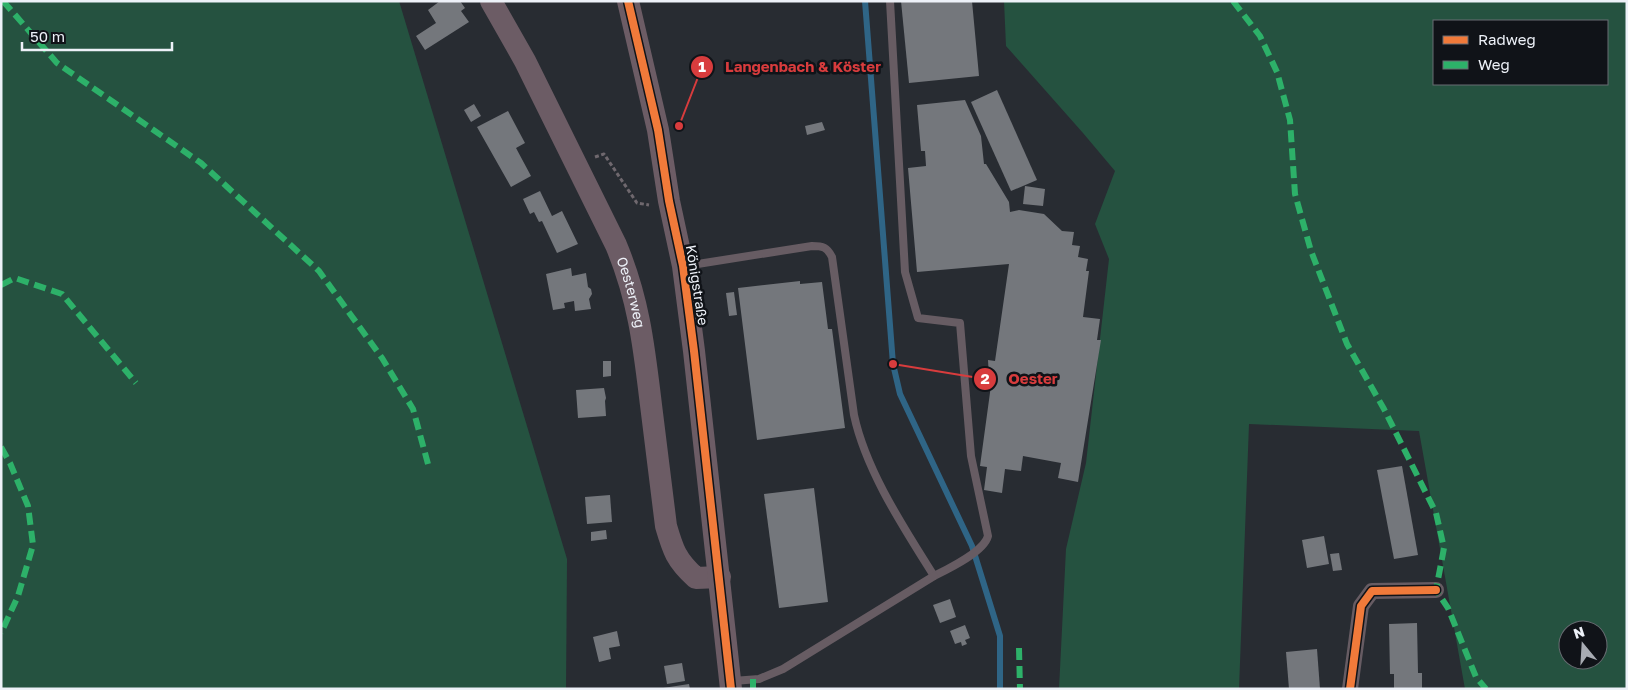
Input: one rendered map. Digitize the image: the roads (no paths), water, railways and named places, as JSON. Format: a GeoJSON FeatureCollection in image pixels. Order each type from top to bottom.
{"type":"FeatureCollection","features":[{"type":"Feature","properties":{"kind":"main road","name":"Oesterweg"},"geometry":{"type":"LineString","coordinates":[[492,1],[525,61],[627,271],[634,294],[647,357],[666,526],[674,553],[684,567],[696,578],[720,577]]}},
{"type":"Feature","properties":{"kind":"main road","name":"Königstraße"},"geometry":{"type":"LineString","coordinates":[[628,1],[658,130],[669,201],[683,266],[731,685]]}},
{"type":"Feature","properties":{"kind":"street"},"geometry":{"type":"LineString","coordinates":[[1350,689],[1360,606],[1372,591],[1436,590]]}},
{"type":"Feature","properties":{"kind":"lane"},"geometry":{"type":"LineString","coordinates":[[731,685],[759,679],[783,669],[957,563],[984,545],[988,536],[971,456],[960,323],[918,318],[905,272],[890,1]]}},
{"type":"Feature","properties":{"kind":"lane"},"geometry":{"type":"LineString","coordinates":[[683,266],[812,246],[823,246],[828,249],[832,257],[858,437],[873,470],[934,576]]}},
{"type":"Feature","properties":{"kind":"waterway"},"geometry":{"type":"LineString","coordinates":[[865,1],[893,364],[900,394],[972,546],[1000,636],[1000,689]]}},
{"type":"Feature","properties":{"kind":"place","name":"Langenbach & Köster"},"geometry":{"type":"Point","coordinates":[679,126]}},
{"type":"Feature","properties":{"kind":"place","name":"Oester"},"geometry":{"type":"Point","coordinates":[893,364]}}]}
